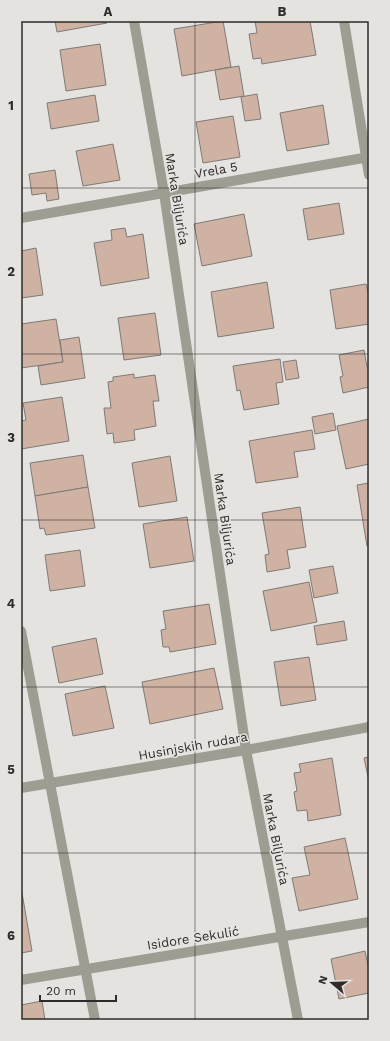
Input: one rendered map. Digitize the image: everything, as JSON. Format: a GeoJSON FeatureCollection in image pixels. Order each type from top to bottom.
{"type":"FeatureCollection","features":[{"type":"Feature","properties":{"kind":"street","name":"Marka Biljurića"},"geometry":{"type":"LineString","coordinates":[[134,21],[164,193],[246,750],[298,1020]]}},
{"type":"Feature","properties":{"kind":"street"},"geometry":{"type":"LineString","coordinates":[[344,21],[369,175]]}},
{"type":"Feature","properties":{"kind":"street","name":"Vrela 5"},"geometry":{"type":"LineString","coordinates":[[21,218],[367,157]]}},
{"type":"Feature","properties":{"kind":"street"},"geometry":{"type":"LineString","coordinates":[[21,631],[95,1020]]}},
{"type":"Feature","properties":{"kind":"street","name":"Husinjskih rudara"},"geometry":{"type":"LineString","coordinates":[[21,788],[246,750],[369,727]]}},
{"type":"Feature","properties":{"kind":"street","name":"Isidore Sekulić"},"geometry":{"type":"LineString","coordinates":[[21,980],[369,922]]}},
{"type":"Feature","properties":{"kind":"building"},"geometry":{"type":"Polygon","coordinates":[[[55,21],[106,21],[107,23],[57,32],[55,21]]]}},
{"type":"Feature","properties":{"kind":"building"},"geometry":{"type":"Polygon","coordinates":[[[223,21],[231,67],[182,76],[174,29],[223,21]]]}},
{"type":"Feature","properties":{"kind":"building"},"geometry":{"type":"Polygon","coordinates":[[[255,21],[310,21],[316,55],[262,64],[261,58],[253,59],[249,34],[257,33],[255,21]]]}},
{"type":"Feature","properties":{"kind":"building"},"geometry":{"type":"Polygon","coordinates":[[[100,44],[106,85],[66,91],[60,50],[100,44]]]}},
{"type":"Feature","properties":{"kind":"building"},"geometry":{"type":"Polygon","coordinates":[[[239,66],[244,96],[220,100],[215,70],[239,66]]]}},
{"type":"Feature","properties":{"kind":"building"},"geometry":{"type":"Polygon","coordinates":[[[257,94],[261,119],[245,121],[241,97],[257,94]]]}},
{"type":"Feature","properties":{"kind":"building"},"geometry":{"type":"Polygon","coordinates":[[[95,95],[99,121],[51,129],[47,103],[95,95]]]}},
{"type":"Feature","properties":{"kind":"building"},"geometry":{"type":"Polygon","coordinates":[[[323,105],[329,144],[287,151],[280,113],[323,105]]]}},
{"type":"Feature","properties":{"kind":"building"},"geometry":{"type":"Polygon","coordinates":[[[233,116],[240,157],[203,163],[196,122],[233,116]]]}},
{"type":"Feature","properties":{"kind":"building"},"geometry":{"type":"Polygon","coordinates":[[[113,144],[120,180],[83,186],[76,151],[113,144]]]}},
{"type":"Feature","properties":{"kind":"building"},"geometry":{"type":"Polygon","coordinates":[[[55,170],[59,199],[47,201],[46,193],[32,195],[29,174],[55,170]]]}},
{"type":"Feature","properties":{"kind":"building"},"geometry":{"type":"Polygon","coordinates":[[[339,203],[344,234],[308,240],[303,209],[339,203]]]}},
{"type":"Feature","properties":{"kind":"building"},"geometry":{"type":"Polygon","coordinates":[[[244,214],[252,256],[202,266],[194,224],[244,214]]]}},
{"type":"Feature","properties":{"kind":"building"},"geometry":{"type":"Polygon","coordinates":[[[125,228],[127,237],[143,234],[149,278],[101,286],[94,243],[112,240],[111,230],[125,228]]]}},
{"type":"Feature","properties":{"kind":"building"},"geometry":{"type":"Polygon","coordinates":[[[36,248],[43,295],[21,298],[21,251],[36,248]]]}},
{"type":"Feature","properties":{"kind":"building"},"geometry":{"type":"Polygon","coordinates":[[[267,282],[274,328],[218,337],[211,292],[267,282]]]}},
{"type":"Feature","properties":{"kind":"building"},"geometry":{"type":"Polygon","coordinates":[[[366,284],[369,296],[369,324],[336,329],[330,290],[366,284]]]}},
{"type":"Feature","properties":{"kind":"building"},"geometry":{"type":"Polygon","coordinates":[[[155,313],[161,355],[124,360],[118,318],[155,313]]]}},
{"type":"Feature","properties":{"kind":"building"},"geometry":{"type":"Polygon","coordinates":[[[56,319],[63,362],[21,368],[21,324],[56,319]]]}},
{"type":"Feature","properties":{"kind":"building"},"geometry":{"type":"Polygon","coordinates":[[[79,337],[85,378],[41,385],[38,366],[63,362],[60,340],[79,337]]]}},
{"type":"Feature","properties":{"kind":"building"},"geometry":{"type":"Polygon","coordinates":[[[364,350],[367,367],[369,367],[369,387],[343,393],[340,377],[343,376],[339,355],[364,350]]]}},
{"type":"Feature","properties":{"kind":"building"},"geometry":{"type":"Polygon","coordinates":[[[280,359],[283,382],[276,383],[279,404],[244,410],[240,390],[237,391],[233,366],[280,359]]]}},
{"type":"Feature","properties":{"kind":"building"},"geometry":{"type":"Polygon","coordinates":[[[296,360],[299,378],[286,380],[283,362],[296,360]]]}},
{"type":"Feature","properties":{"kind":"building"},"geometry":{"type":"Polygon","coordinates":[[[134,374],[134,378],[155,375],[159,401],[153,401],[156,426],[134,430],[135,440],[114,443],[113,433],[107,434],[104,408],[111,408],[108,382],[113,381],[113,377],[134,374]]]}},
{"type":"Feature","properties":{"kind":"building"},"geometry":{"type":"Polygon","coordinates":[[[62,397],[69,441],[21,449],[21,421],[26,420],[23,403],[62,397]]]}},
{"type":"Feature","properties":{"kind":"building"},"geometry":{"type":"Polygon","coordinates":[[[333,413],[336,430],[315,434],[312,417],[333,413]]]}},
{"type":"Feature","properties":{"kind":"building"},"geometry":{"type":"Polygon","coordinates":[[[369,419],[369,464],[346,469],[337,426],[369,419]]]}},
{"type":"Feature","properties":{"kind":"building"},"geometry":{"type":"Polygon","coordinates":[[[312,430],[315,449],[294,452],[298,477],[256,483],[249,441],[312,430]]]}},
{"type":"Feature","properties":{"kind":"building"},"geometry":{"type":"Polygon","coordinates":[[[83,455],[88,487],[35,496],[30,463],[83,455]]]}},
{"type":"Feature","properties":{"kind":"building"},"geometry":{"type":"Polygon","coordinates":[[[170,456],[177,501],[139,507],[132,463],[170,456]]]}},
{"type":"Feature","properties":{"kind":"building"},"geometry":{"type":"Polygon","coordinates":[[[369,483],[369,545],[367,546],[357,485],[369,483]]]}},
{"type":"Feature","properties":{"kind":"building"},"geometry":{"type":"Polygon","coordinates":[[[88,487],[95,528],[46,535],[44,528],[40,529],[35,496],[88,487]]]}},
{"type":"Feature","properties":{"kind":"building"},"geometry":{"type":"Polygon","coordinates":[[[300,507],[306,547],[287,550],[290,568],[267,572],[265,555],[269,554],[262,513],[300,507]]]}},
{"type":"Feature","properties":{"kind":"building"},"geometry":{"type":"Polygon","coordinates":[[[187,517],[194,561],[150,568],[143,524],[187,517]]]}},
{"type":"Feature","properties":{"kind":"building"},"geometry":{"type":"Polygon","coordinates":[[[80,550],[85,586],[50,591],[45,555],[80,550]]]}},
{"type":"Feature","properties":{"kind":"building"},"geometry":{"type":"Polygon","coordinates":[[[333,566],[338,593],[314,598],[309,570],[333,566]]]}},
{"type":"Feature","properties":{"kind":"building"},"geometry":{"type":"Polygon","coordinates":[[[309,582],[317,622],[271,631],[263,591],[309,582]]]}},
{"type":"Feature","properties":{"kind":"building"},"geometry":{"type":"Polygon","coordinates":[[[209,604],[216,644],[170,652],[169,647],[163,647],[161,630],[166,629],[163,611],[209,604]]]}},
{"type":"Feature","properties":{"kind":"building"},"geometry":{"type":"Polygon","coordinates":[[[344,621],[347,640],[317,645],[314,626],[344,621]]]}},
{"type":"Feature","properties":{"kind":"building"},"geometry":{"type":"Polygon","coordinates":[[[96,638],[103,674],[59,683],[52,647],[96,638]]]}},
{"type":"Feature","properties":{"kind":"building"},"geometry":{"type":"Polygon","coordinates":[[[309,657],[316,700],[281,706],[274,662],[309,657]]]}},
{"type":"Feature","properties":{"kind":"building"},"geometry":{"type":"Polygon","coordinates":[[[214,668],[223,709],[150,724],[142,682],[214,668]]]}},
{"type":"Feature","properties":{"kind":"building"},"geometry":{"type":"Polygon","coordinates":[[[105,686],[114,728],[73,736],[65,694],[105,686]]]}},
{"type":"Feature","properties":{"kind":"building"},"geometry":{"type":"Polygon","coordinates":[[[369,757],[369,781],[364,758],[369,757]]]}},
{"type":"Feature","properties":{"kind":"building"},"geometry":{"type":"Polygon","coordinates":[[[332,758],[341,815],[308,821],[307,810],[297,811],[294,792],[297,791],[294,773],[301,772],[299,764],[332,758]]]}},
{"type":"Feature","properties":{"kind":"building"},"geometry":{"type":"Polygon","coordinates":[[[345,838],[358,899],[299,911],[292,878],[310,875],[304,847],[345,838]]]}},
{"type":"Feature","properties":{"kind":"building"},"geometry":{"type":"Polygon","coordinates":[[[21,887],[32,951],[21,953],[21,887]]]}},
{"type":"Feature","properties":{"kind":"building"},"geometry":{"type":"Polygon","coordinates":[[[365,951],[369,970],[369,993],[339,999],[331,959],[365,951]]]}},
{"type":"Feature","properties":{"kind":"building"},"geometry":{"type":"Polygon","coordinates":[[[42,1001],[45,1020],[21,1020],[21,1005],[42,1001]]]}}]}
